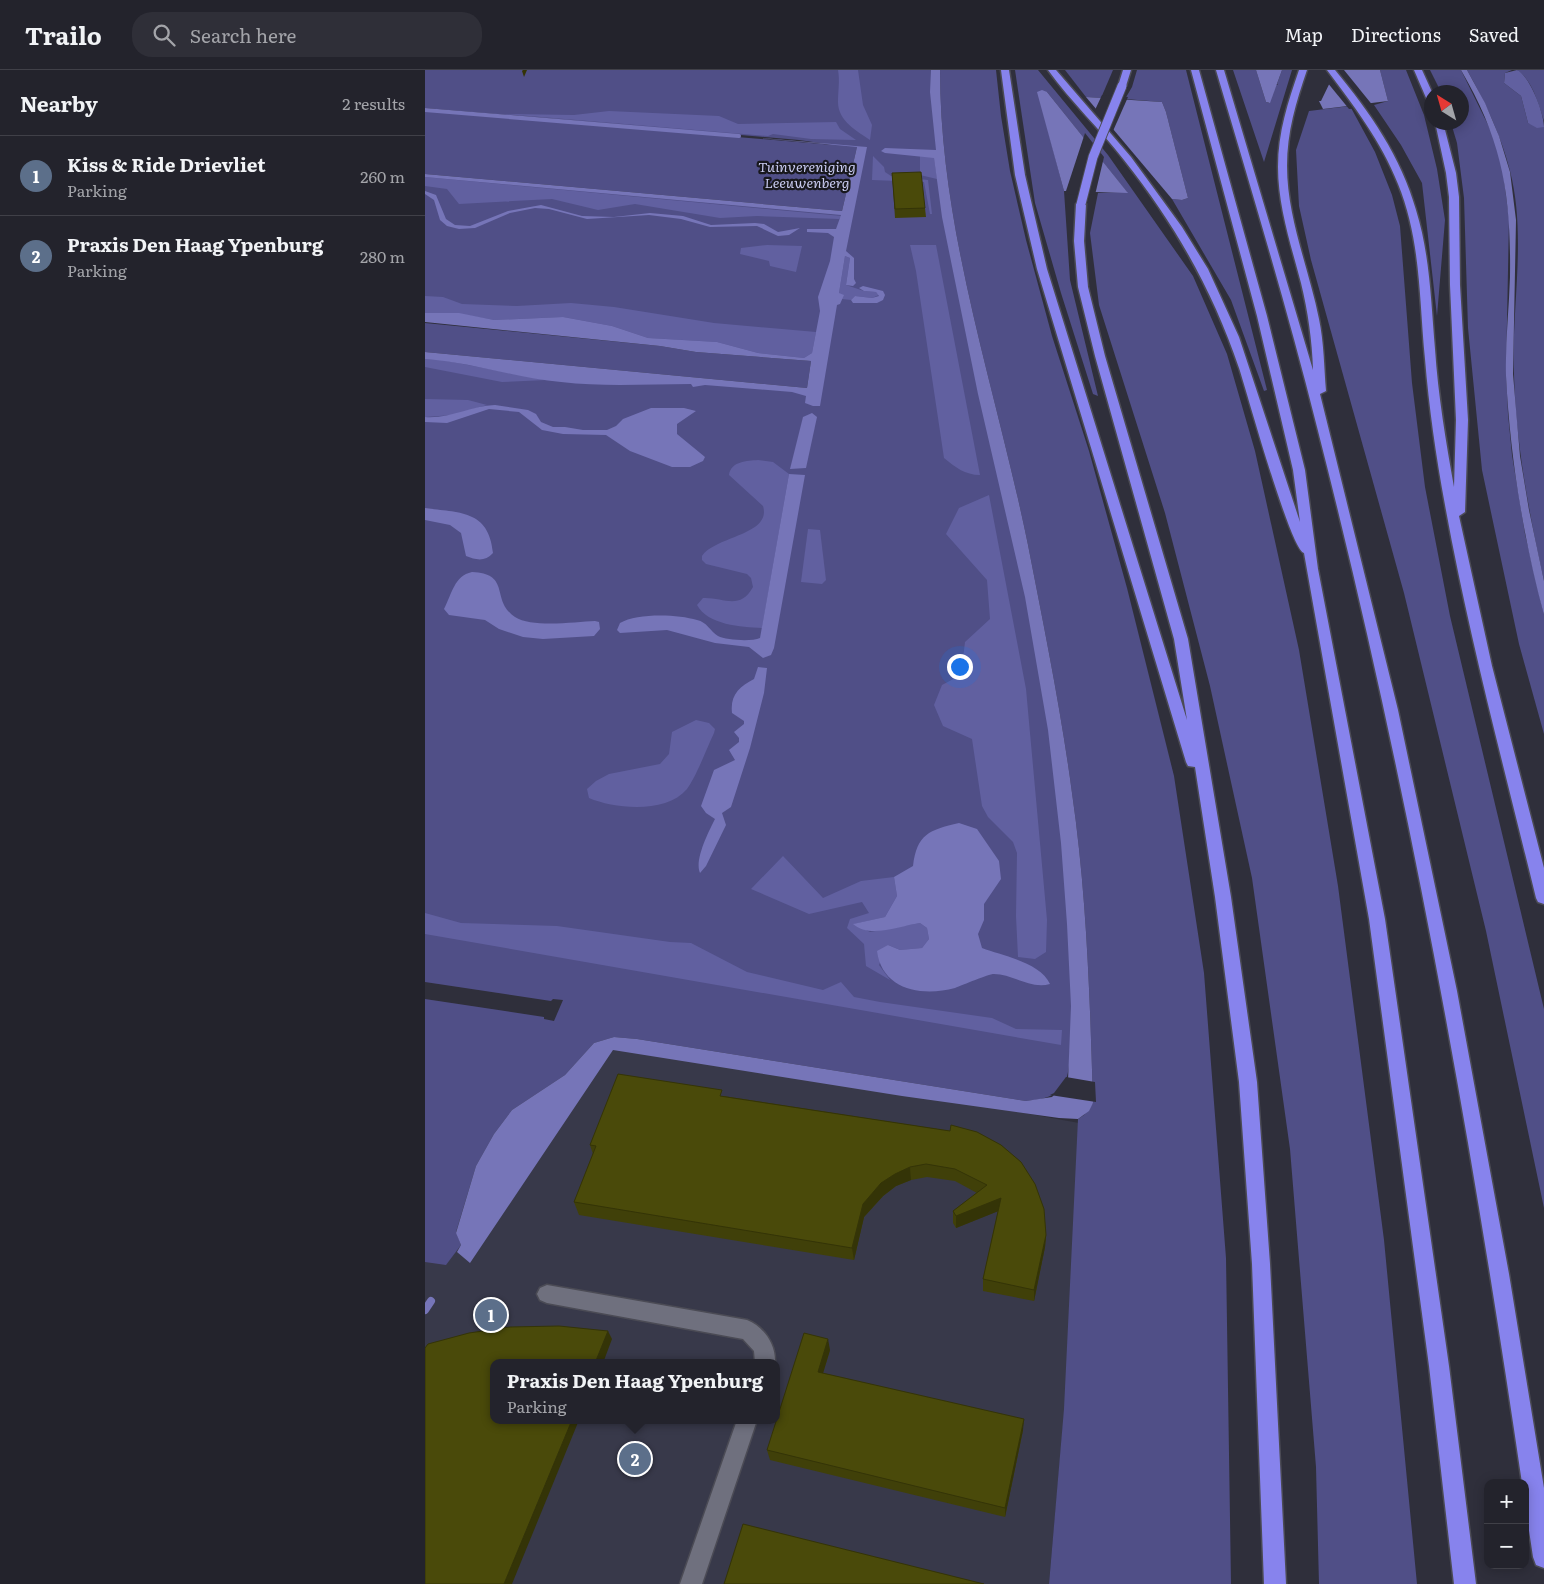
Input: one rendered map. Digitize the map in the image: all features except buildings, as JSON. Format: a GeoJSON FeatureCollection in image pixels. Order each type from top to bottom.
{"type":"FeatureCollection","features":[{"type":"Feature","properties":{"kind":"highway"},"geometry":{"type":"LineString","coordinates":[[1005,70],[1020,175],[1042,268],[1209,816]]}},
{"type":"Feature","properties":{"kind":"highway"},"geometry":{"type":"LineString","coordinates":[[1052,70],[1127,159],[1164,209],[1203,269],[1233,337],[1271,450],[1287,508],[1312,569]]}},
{"type":"Feature","properties":{"kind":"highway"},"geometry":{"type":"LineString","coordinates":[[1127,70],[1093,157],[1081,204],[1079,241],[1083,287],[1100,356],[1181,639],[1223,897],[1248,1082],[1261,1264],[1275,1584]]}},
{"type":"Feature","properties":{"kind":"highway"},"geometry":{"type":"LineString","coordinates":[[1195,70],[1261,316],[1299,470],[1312,569],[1377,919],[1439,1366],[1465,1584]]}},
{"type":"Feature","properties":{"kind":"highway"},"geometry":{"type":"LineString","coordinates":[[1220,70],[1324,428],[1396,733],[1453,1007],[1512,1342],[1544,1558]]}},
{"type":"Feature","properties":{"kind":"highway"},"geometry":{"type":"LineString","coordinates":[[1303,70],[1285,125],[1282,172],[1287,213],[1314,320],[1324,428]]}},
{"type":"Feature","properties":{"kind":"highway"},"geometry":{"type":"LineString","coordinates":[[1331,70],[1369,119],[1397,168],[1418,232],[1437,420],[1458,539],[1481,647],[1544,898]]}},
{"type":"Feature","properties":{"kind":"highway"},"geometry":{"type":"LineString","coordinates":[[1418,70],[1424,85]]}},
{"type":"Feature","properties":{"kind":"highway"},"geometry":{"type":"LineString","coordinates":[[1441,130],[1450,166],[1454,197],[1455,285],[1462,420],[1458,539]]}},
{"type":"Feature","properties":{"kind":"street"},"geometry":{"type":"LineString","coordinates":[[547,1294],[747,1330],[759,1339],[766,1353],[765,1359]]}},
{"type":"Feature","properties":{"kind":"street"},"geometry":{"type":"LineString","coordinates":[[691,1584],[746,1424]]}},
{"type":"Feature","properties":{"kind":"shaded area"},"geometry":{"type":"Polygon","coordinates":[[[838,70],[858,70],[863,105],[872,125],[870,140],[849,125],[841,115],[838,102],[838,70]]]}},
{"type":"Feature","properties":{"kind":"shaded area"},"geometry":{"type":"Polygon","coordinates":[[[931,70],[940,70],[942,130],[959,250],[1028,545],[1068,762],[1084,909],[1093,1103],[1089,1111],[1078,1119],[1059,1118],[902,1096],[613,1050],[470,1263],[457,1252],[461,1245],[456,1233],[476,1166],[494,1134],[512,1110],[565,1075],[594,1043],[614,1037],[637,1039],[1026,1101],[1052,1097],[1068,1081],[1071,1006],[1061,843],[1048,730],[1025,597],[978,394],[942,217],[934,158],[881,151],[885,148],[936,150],[930,92],[931,70]]]}},
{"type":"Feature","properties":{"kind":"shaded area"},"geometry":{"type":"Polygon","coordinates":[[[1256,70],[1282,70],[1270,103],[1266,102],[1256,70]]]}},
{"type":"Feature","properties":{"kind":"shaded area"},"geometry":{"type":"Polygon","coordinates":[[[1336,70],[1380,70],[1388,101],[1323,109],[1319,101],[1321,101],[1336,70]]]}},
{"type":"Feature","properties":{"kind":"shaded area"},"geometry":{"type":"Polygon","coordinates":[[[1461,70],[1467,70],[1485,103],[1499,136],[1510,172],[1516,220],[1513,374],[1520,456],[1544,581],[1544,615],[1524,526],[1514,466],[1508,406],[1506,364],[1510,248],[1506,194],[1502,170],[1487,121],[1461,70]]]}},
{"type":"Feature","properties":{"kind":"shaded area"},"geometry":{"type":"Polygon","coordinates":[[[1517,70],[1527,79],[1531,87],[1542,113],[1544,127],[1537,128],[1528,123],[1521,96],[1504,83],[1505,73],[1517,70]]]}},
{"type":"Feature","properties":{"kind":"shaded area"},"geometry":{"type":"Polygon","coordinates":[[[1042,90],[1047,92],[1128,193],[1064,191],[1037,92],[1042,90]]]}},
{"type":"Feature","properties":{"kind":"shaded area"},"geometry":{"type":"Polygon","coordinates":[[[1086,97],[1162,102],[1188,198],[1182,200],[1172,199],[1086,97]]]}},
{"type":"Feature","properties":{"kind":"shaded area"},"geometry":{"type":"Polygon","coordinates":[[[609,111],[719,116],[738,124],[836,122],[840,129],[856,140],[811,139],[773,134],[768,136],[505,114],[574,115],[609,111]]]}},
{"type":"Feature","properties":{"kind":"shaded area"},"geometry":{"type":"Polygon","coordinates":[[[739,136],[867,147],[846,251],[854,258],[854,279],[856,283],[853,286],[846,285],[850,258],[845,256],[839,293],[844,295],[840,304],[837,305],[820,406],[805,403],[806,396],[792,392],[705,385],[693,387],[691,384],[577,384],[527,377],[459,363],[425,359],[425,352],[807,388],[811,361],[696,352],[660,346],[425,322],[425,313],[459,313],[494,320],[563,317],[612,326],[648,338],[717,342],[758,353],[804,358],[812,353],[820,311],[818,297],[830,261],[834,237],[828,233],[807,232],[807,229],[836,229],[841,215],[425,177],[425,174],[842,211],[857,147],[739,136]]]}},
{"type":"Feature","properties":{"kind":"shaded area"},"geometry":{"type":"Polygon","coordinates":[[[873,156],[884,167],[885,172],[891,176],[928,180],[932,214],[930,214],[924,182],[872,180],[873,156]]]}},
{"type":"Feature","properties":{"kind":"shaded area"},"geometry":{"type":"Polygon","coordinates":[[[920,156],[934,157],[937,179],[920,175],[920,156]]]}},
{"type":"Feature","properties":{"kind":"shaded area"},"geometry":{"type":"Polygon","coordinates":[[[425,177],[842,216],[839,219],[757,216],[720,218],[635,204],[598,210],[552,199],[459,204],[447,189],[425,186],[425,177]]]}},
{"type":"Feature","properties":{"kind":"shaded area"},"geometry":{"type":"Polygon","coordinates":[[[425,191],[436,195],[446,219],[455,225],[470,226],[508,211],[541,205],[582,216],[614,217],[650,213],[683,216],[711,225],[764,224],[778,232],[800,228],[789,235],[778,236],[757,226],[710,227],[681,219],[649,215],[587,219],[549,209],[535,208],[510,213],[475,228],[459,229],[447,226],[440,220],[434,200],[425,194],[425,191]]]}},
{"type":"Feature","properties":{"kind":"shaded area"},"geometry":{"type":"Polygon","coordinates":[[[767,245],[802,246],[796,272],[770,266],[769,261],[740,254],[741,248],[767,245]]]}},
{"type":"Feature","properties":{"kind":"shaded area"},"geometry":{"type":"Polygon","coordinates":[[[910,245],[936,245],[980,475],[965,472],[944,458],[916,271],[910,245]]]}},
{"type":"Feature","properties":{"kind":"shaded area"},"geometry":{"type":"Polygon","coordinates":[[[845,256],[850,258],[846,285],[864,291],[876,292],[879,295],[872,298],[855,296],[851,300],[842,299],[839,293],[845,256]]]}},
{"type":"Feature","properties":{"kind":"shaded area"},"geometry":{"type":"Polygon","coordinates":[[[863,286],[883,291],[885,295],[883,300],[877,303],[853,303],[851,300],[855,296],[872,298],[879,296],[876,292],[864,291],[859,288],[863,286]]]}},
{"type":"Feature","properties":{"kind":"shaded area"},"geometry":{"type":"Polygon","coordinates":[[[425,296],[443,297],[462,304],[517,306],[571,303],[614,307],[714,323],[816,332],[812,353],[804,358],[758,353],[717,342],[648,338],[612,326],[563,317],[494,320],[460,314],[425,313],[425,296]]]}},
{"type":"Feature","properties":{"kind":"shaded area"},"geometry":{"type":"Polygon","coordinates":[[[425,359],[442,360],[546,380],[502,382],[425,367],[425,359]]]}},
{"type":"Feature","properties":{"kind":"shaded area"},"geometry":{"type":"Polygon","coordinates":[[[425,399],[468,400],[487,405],[453,415],[425,417],[425,399]]]}},
{"type":"Feature","properties":{"kind":"shaded area"},"geometry":{"type":"Polygon","coordinates":[[[495,405],[528,410],[536,414],[541,422],[553,427],[583,430],[607,430],[616,426],[623,419],[651,408],[684,408],[696,411],[677,424],[677,434],[705,457],[703,461],[690,467],[672,467],[630,451],[606,435],[563,434],[542,430],[519,412],[489,409],[447,423],[425,422],[425,417],[443,416],[495,405]]]}},
{"type":"Feature","properties":{"kind":"shaded area"},"geometry":{"type":"Polygon","coordinates":[[[812,413],[817,417],[806,468],[790,469],[803,417],[812,413]]]}},
{"type":"Feature","properties":{"kind":"shaded area"},"geometry":{"type":"Polygon","coordinates":[[[758,460],[773,462],[789,474],[762,628],[735,626],[717,621],[702,612],[697,605],[703,598],[737,601],[743,599],[753,587],[751,578],[747,574],[706,564],[702,560],[702,556],[709,549],[751,529],[759,523],[763,516],[763,506],[729,475],[730,470],[736,464],[758,460]]]}},
{"type":"Feature","properties":{"kind":"shaded area"},"geometry":{"type":"Polygon","coordinates":[[[789,474],[805,475],[774,648],[771,655],[763,658],[749,647],[715,643],[667,630],[620,633],[617,630],[620,623],[636,617],[668,616],[700,621],[715,634],[722,637],[745,640],[760,638],[789,474]]]}},
{"type":"Feature","properties":{"kind":"shaded area"},"geometry":{"type":"Polygon","coordinates":[[[989,495],[1026,689],[1047,920],[1046,952],[1035,959],[1018,957],[1016,916],[1017,853],[1013,842],[988,817],[982,806],[972,739],[943,726],[934,705],[942,685],[961,675],[965,642],[990,619],[987,580],[946,534],[959,508],[989,495]]]}},
{"type":"Feature","properties":{"kind":"shaded area"},"geometry":{"type":"Polygon","coordinates":[[[425,508],[460,513],[478,521],[485,528],[493,553],[487,558],[480,559],[466,556],[461,533],[450,525],[425,520],[425,508]]]}},
{"type":"Feature","properties":{"kind":"shaded area"},"geometry":{"type":"Polygon","coordinates":[[[808,529],[820,530],[826,580],[822,584],[801,582],[808,529]]]}},
{"type":"Feature","properties":{"kind":"shaded area"},"geometry":{"type":"Polygon","coordinates":[[[472,572],[492,577],[497,583],[503,603],[515,617],[532,622],[554,624],[595,621],[599,622],[600,629],[594,636],[543,639],[523,637],[499,629],[485,620],[449,615],[444,609],[454,586],[461,577],[472,572]]]}},
{"type":"Feature","properties":{"kind":"shaded area"},"geometry":{"type":"Polygon","coordinates":[[[758,667],[767,668],[764,693],[750,748],[731,807],[722,813],[726,825],[706,866],[700,873],[699,861],[701,853],[715,819],[706,813],[701,806],[714,770],[735,760],[729,750],[739,742],[739,738],[734,732],[744,724],[744,721],[732,713],[732,701],[744,685],[754,679],[758,667]]]}},
{"type":"Feature","properties":{"kind":"shaded area"},"geometry":{"type":"Polygon","coordinates":[[[696,720],[709,723],[715,729],[694,777],[687,789],[678,797],[666,803],[640,807],[612,805],[589,798],[587,789],[596,781],[609,774],[660,764],[669,754],[672,732],[696,720]]]}},
{"type":"Feature","properties":{"kind":"shaded area"},"geometry":{"type":"Polygon","coordinates":[[[959,823],[977,829],[999,861],[1001,879],[984,904],[984,920],[978,934],[982,948],[1030,965],[1045,976],[1050,984],[1036,985],[1008,976],[991,974],[942,991],[917,991],[906,988],[895,982],[887,974],[880,964],[877,951],[888,945],[900,950],[922,948],[929,939],[927,928],[920,923],[894,929],[868,931],[853,924],[885,917],[897,896],[894,877],[913,866],[921,840],[932,831],[959,823]]]}},
{"type":"Feature","properties":{"kind":"shaded area"},"geometry":{"type":"Polygon","coordinates":[[[783,856],[823,898],[861,881],[894,877],[897,896],[885,917],[854,924],[870,932],[920,923],[927,928],[929,939],[922,948],[900,950],[888,945],[879,965],[890,980],[866,966],[864,944],[847,928],[850,919],[869,913],[862,902],[809,914],[751,889],[783,856]]]}},
{"type":"Feature","properties":{"kind":"shaded area"},"geometry":{"type":"Polygon","coordinates":[[[425,913],[461,923],[557,926],[670,942],[691,943],[747,972],[823,990],[841,982],[854,997],[992,1018],[1016,1029],[1062,1030],[1061,1045],[425,934],[425,913]]]}},
{"type":"Feature","properties":{"kind":"shaded area"},"geometry":{"type":"Polygon","coordinates":[[[549,1026],[1090,1125],[1049,1584],[425,1584],[425,1219],[549,1026]]]}},
{"type":"Feature","properties":{"kind":"green space","name":"Tuinvereniging Leeuwenberg"},"geometry":{"type":"Polygon","coordinates":[[[425,70],[936,70],[950,220],[990,410],[1068,817],[1083,1051],[1070,1050],[1068,1073],[1061,1088],[1056,1093],[1048,1097],[1026,1101],[637,1039],[614,1037],[594,1043],[565,1075],[512,1110],[494,1134],[476,1166],[456,1232],[461,1245],[446,1265],[425,1262],[425,999],[544,1017],[544,1019],[554,1021],[563,1000],[553,999],[551,1001],[425,982],[425,354],[813,391],[818,361],[425,321],[425,176],[852,214],[857,147],[842,211],[425,174],[425,111],[834,145],[799,140],[425,108],[425,70]]]}},
{"type":"Feature","properties":{"kind":"green space"},"geometry":{"type":"Polygon","coordinates":[[[940,70],[996,70],[1010,171],[1026,240],[1052,336],[1089,451],[1127,588],[1174,776],[1204,973],[1226,1258],[1231,1584],[1049,1584],[1064,1409],[1078,1119],[1084,1115],[1093,1103],[1084,909],[1068,762],[1046,638],[1015,486],[959,250],[942,130],[940,70]]]}},
{"type":"Feature","properties":{"kind":"green space"},"geometry":{"type":"Polygon","coordinates":[[[1015,70],[1038,70],[1108,155],[1193,276],[1227,354],[1255,451],[1299,650],[1338,886],[1384,1240],[1417,1584],[1319,1584],[1316,1467],[1290,1149],[1252,878],[1210,686],[1165,513],[1099,305],[1090,233],[1098,193],[1127,192],[1047,92],[1038,92],[1064,191],[1070,280],[1098,396],[1093,394],[1035,203],[1015,70]]]}},
{"type":"Feature","properties":{"kind":"green space"},"geometry":{"type":"Polygon","coordinates":[[[1065,70],[1113,70],[1101,98],[1086,97],[1065,70]]]}},
{"type":"Feature","properties":{"kind":"green space"},"geometry":{"type":"Polygon","coordinates":[[[1137,70],[1186,70],[1267,390],[1264,391],[1231,300],[1172,199],[1182,200],[1188,198],[1162,102],[1125,99],[1132,87],[1137,70]]]}},
{"type":"Feature","properties":{"kind":"green space"},"geometry":{"type":"Polygon","coordinates":[[[1233,70],[1256,70],[1266,102],[1269,103],[1276,85],[1278,85],[1282,70],[1292,70],[1264,162],[1233,70]]]}},
{"type":"Feature","properties":{"kind":"green space"},"geometry":{"type":"Polygon","coordinates":[[[1380,70],[1406,70],[1424,115],[1424,130],[1428,130],[1437,169],[1445,220],[1437,316],[1422,183],[1401,145],[1374,105],[1388,101],[1380,70]]]}},
{"type":"Feature","properties":{"kind":"green space"},"geometry":{"type":"Polygon","coordinates":[[[1430,70],[1461,70],[1468,85],[1438,85],[1430,70]]]}},
{"type":"Feature","properties":{"kind":"green space"},"geometry":{"type":"Polygon","coordinates":[[[1467,70],[1512,70],[1505,73],[1504,83],[1521,96],[1528,123],[1544,127],[1544,581],[1524,479],[1515,401],[1514,350],[1518,247],[1515,196],[1510,171],[1497,132],[1467,70]]]}},
{"type":"Feature","properties":{"kind":"green space"},"geometry":{"type":"Polygon","coordinates":[[[1517,70],[1544,70],[1544,121],[1531,86],[1517,70]]]}},
{"type":"Feature","properties":{"kind":"green space"},"geometry":{"type":"Polygon","coordinates":[[[1469,86],[1494,137],[1503,172],[1509,219],[1506,373],[1508,414],[1512,455],[1525,534],[1544,615],[1544,734],[1519,644],[1482,470],[1468,328],[1464,198],[1457,143],[1453,130],[1469,130],[1469,86]]]}},
{"type":"Feature","properties":{"kind":"green space"},"geometry":{"type":"Polygon","coordinates":[[[1350,106],[1375,152],[1392,195],[1400,226],[1412,383],[1425,487],[1450,616],[1544,1009],[1544,1208],[1486,931],[1404,593],[1311,260],[1299,206],[1296,150],[1309,111],[1350,106]]]}},
{"type":"Feature","properties":{"kind":"green space"},"geometry":{"type":"Polygon","coordinates":[[[425,323],[660,346],[696,352],[811,361],[807,388],[425,352],[425,323]]]}},
{"type":"Feature","properties":{"kind":"pier"},"geometry":{"type":"Polygon","coordinates":[[[1333,70],[1344,70],[1374,107],[1349,109],[1327,82],[1333,70]]]}},
{"type":"Feature","properties":{"kind":"pier"},"geometry":{"type":"Polygon","coordinates":[[[1102,95],[1128,97],[1113,131],[1095,110],[1102,95]]]}},
{"type":"Feature","properties":{"kind":"pier"},"geometry":{"type":"Polygon","coordinates":[[[1085,133],[1104,157],[1095,195],[1065,194],[1085,133]]]}},
{"type":"Feature","properties":{"kind":"pier"},"geometry":{"type":"Polygon","coordinates":[[[1066,1077],[1095,1082],[1096,1102],[1050,1095],[1054,1093],[1066,1077]]]}},
{"type":"Feature","properties":{"kind":"waterway"},"geometry":{"type":"LineString","coordinates":[[425,110],[739,136]]}},
{"type":"Feature","properties":{"kind":"waterway"},"geometry":{"type":"LineString","coordinates":[[425,1310],[431,1301]]}},
{"type":"Feature","properties":{"kind":"place","name":"Kiss & Ride Drievliet"},"geometry":{"type":"Point","coordinates":[491,1315]}},
{"type":"Feature","properties":{"kind":"place","name":"Praxis Den Haag Ypenburg"},"geometry":{"type":"Point","coordinates":[635,1459]}}]}
